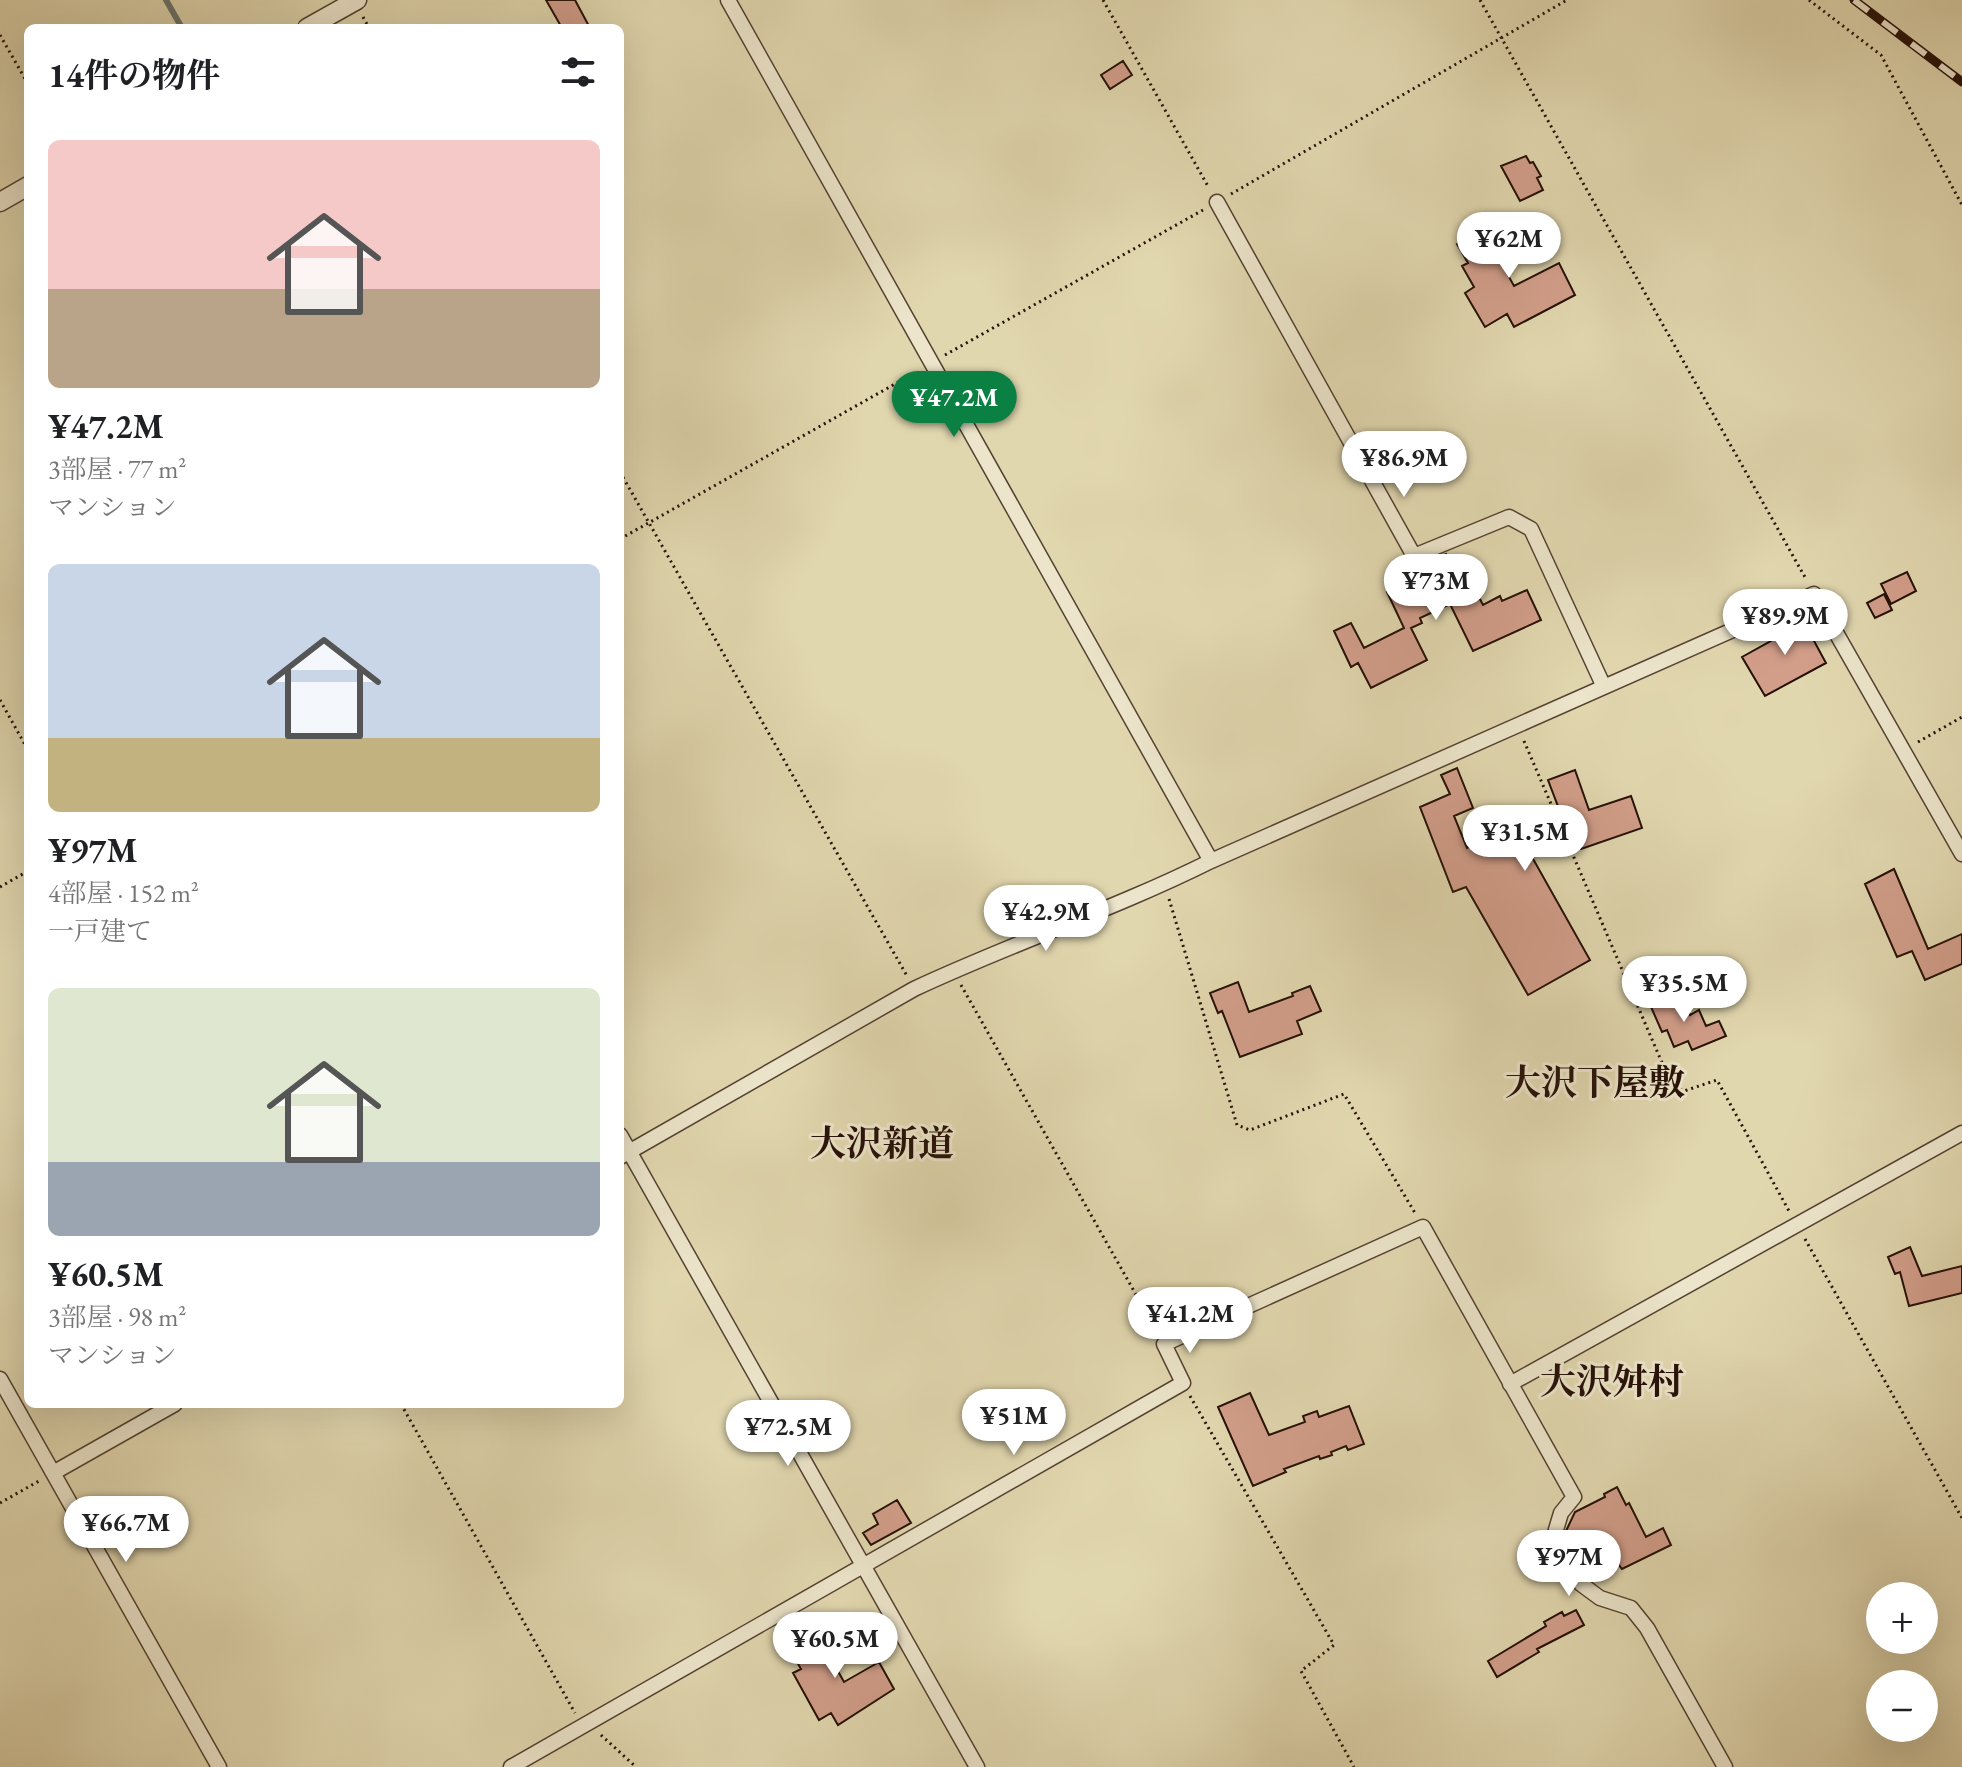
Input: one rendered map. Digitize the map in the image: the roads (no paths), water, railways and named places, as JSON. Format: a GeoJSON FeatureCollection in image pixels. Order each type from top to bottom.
{"type":"FeatureCollection","features":[{"type":"Feature","properties":{"kind":"street"},"geometry":{"type":"LineString","coordinates":[[314,24],[357,0]]}},
{"type":"Feature","properties":{"kind":"street"},"geometry":{"type":"LineString","coordinates":[[728,0],[1211,861]]}},
{"type":"Feature","properties":{"kind":"street"},"geometry":{"type":"LineString","coordinates":[[0,202],[24,188]]}},
{"type":"Feature","properties":{"kind":"street"},"geometry":{"type":"LineString","coordinates":[[1217,202],[1414,556],[1509,517],[1531,529],[1604,687]]}},
{"type":"Feature","properties":{"kind":"street"},"geometry":{"type":"LineString","coordinates":[[977,1767],[865,1564],[625,1155],[914,989],[1164,884],[1814,594],[1962,854]]}},
{"type":"Feature","properties":{"kind":"street"},"geometry":{"type":"LineString","coordinates":[[1510,1384],[1962,1133]]}},
{"type":"Feature","properties":{"kind":"street"},"geometry":{"type":"LineString","coordinates":[[511,1767],[1183,1383],[1164,1344],[1423,1227],[1574,1497],[1561,1513],[1555,1533],[1558,1553],[1581,1584],[1600,1598],[1631,1608],[1647,1628],[1725,1767]]}},
{"type":"Feature","properties":{"kind":"street"},"geometry":{"type":"LineString","coordinates":[[0,1379],[219,1767]]}},
{"type":"Feature","properties":{"kind":"street"},"geometry":{"type":"LineString","coordinates":[[53,1473],[168,1408]]}},
{"type":"Feature","properties":{"kind":"waterway"},"geometry":{"type":"LineString","coordinates":[[166,0],[180,24]]}},
{"type":"Feature","properties":{"kind":"railway"},"geometry":{"type":"LineString","coordinates":[[1854,0],[1962,82]]}},
{"type":"Feature","properties":{"kind":"district","name":"大沢下屋敷"},"geometry":{"type":"Point","coordinates":[1595,1082]}},
{"type":"Feature","properties":{"kind":"district","name":"大沢新道"},"geometry":{"type":"Point","coordinates":[882,1143]}},
{"type":"Feature","properties":{"kind":"district","name":"大沢舛村"},"geometry":{"type":"Point","coordinates":[1612,1381]}}]}
